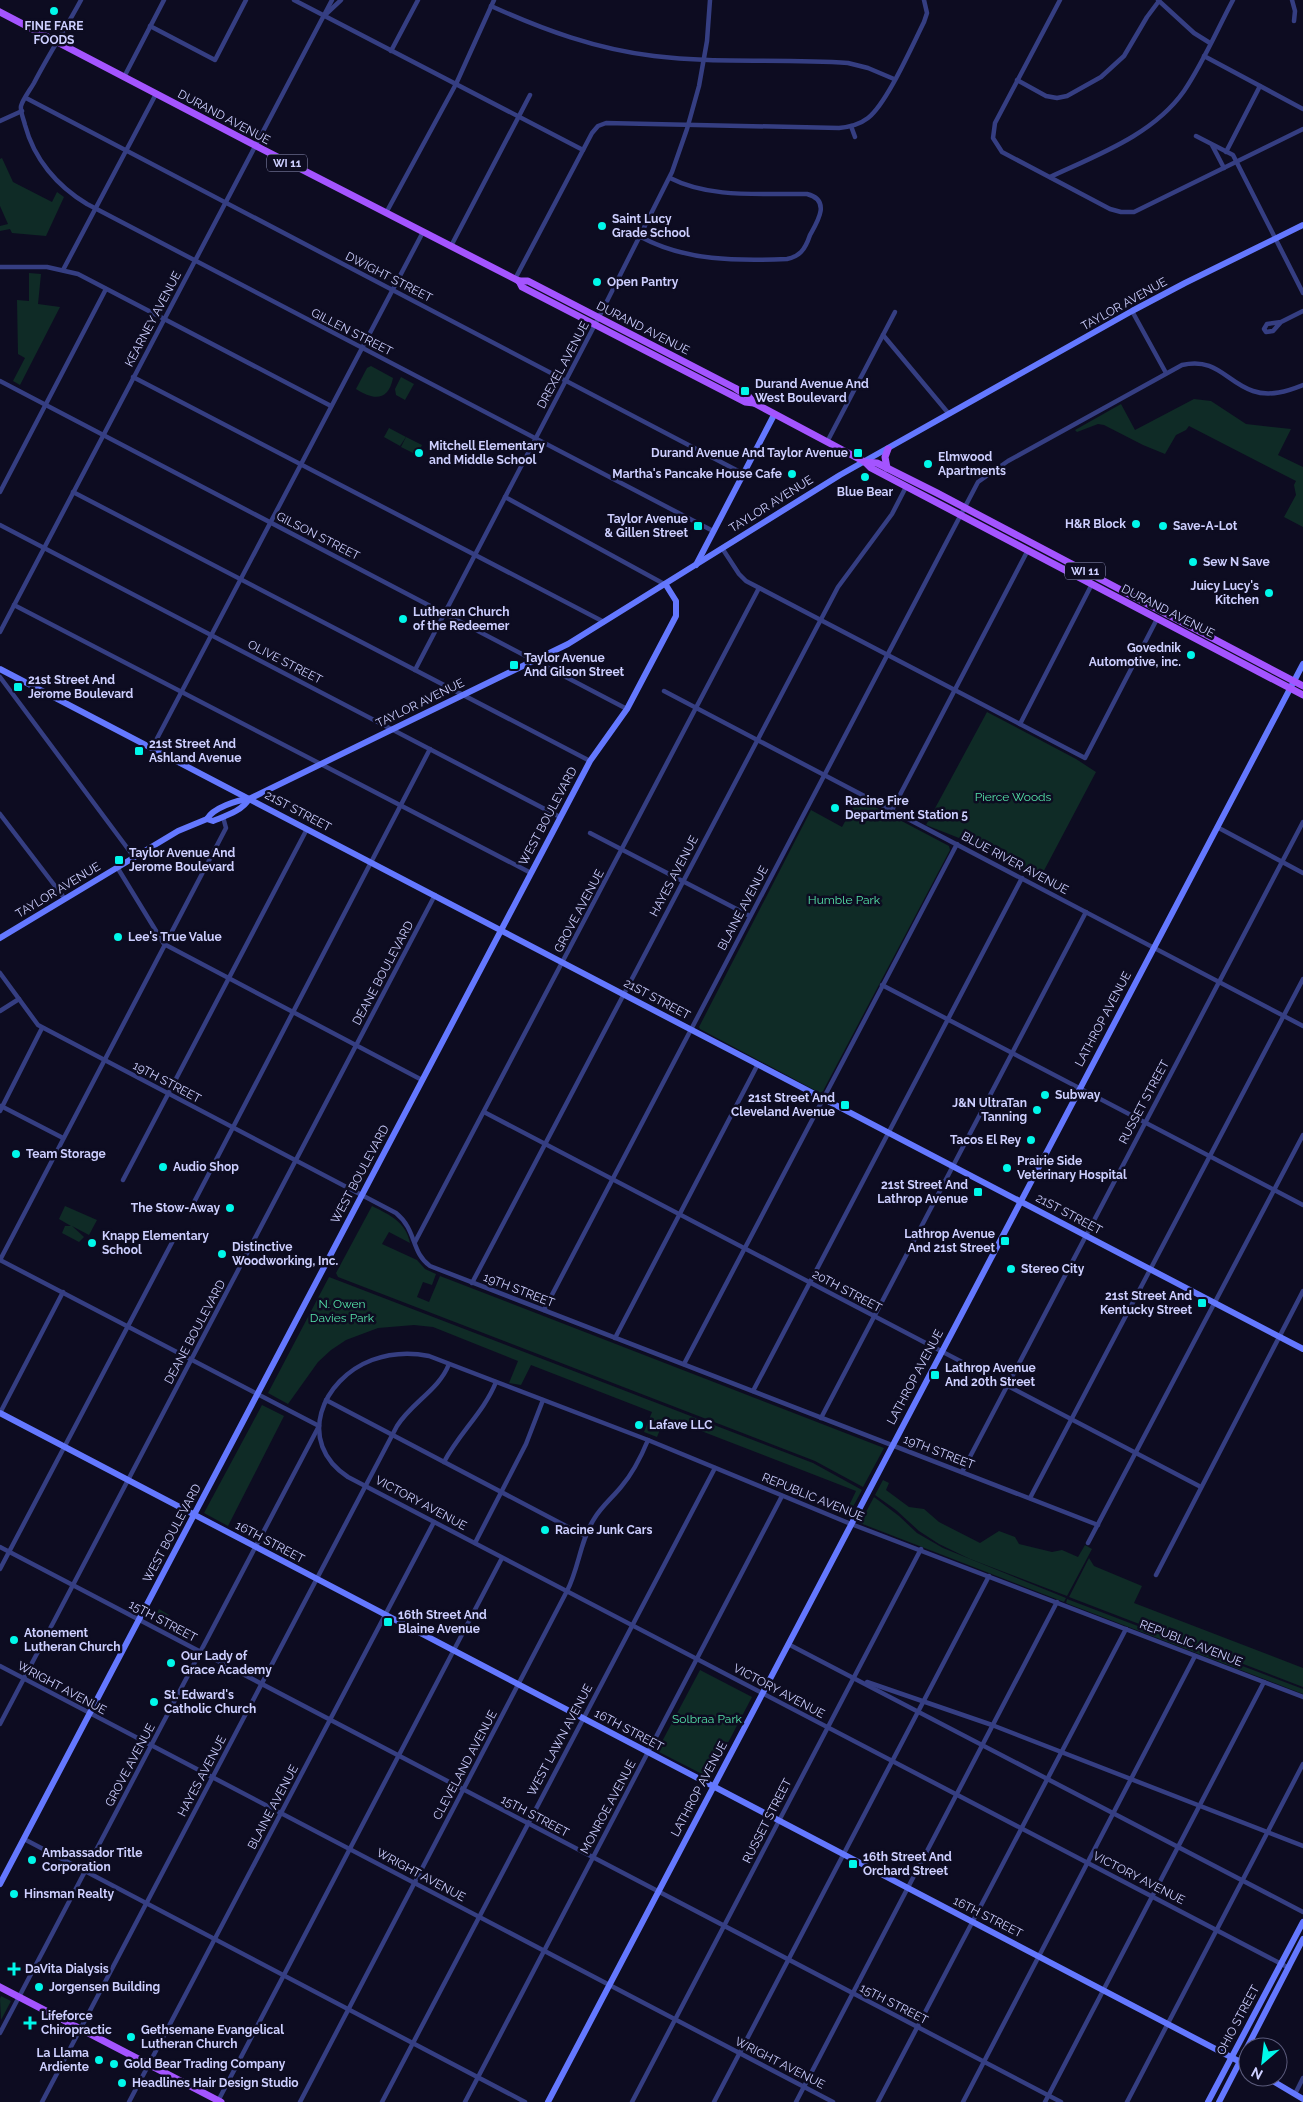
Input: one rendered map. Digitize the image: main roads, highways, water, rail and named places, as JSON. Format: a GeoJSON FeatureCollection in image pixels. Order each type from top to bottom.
{"type":"FeatureCollection","features":[{"type":"Feature","properties":{"kind":"main road","name":"DURAND AVENUE"},"geometry":{"type":"LineString","coordinates":[[0,12],[423,232],[517,280],[526,280],[597,321],[735,388],[749,397],[754,403],[865,462],[871,468],[906,487],[1303,696]]}},
{"type":"Feature","properties":{"kind":"main road"},"geometry":{"type":"LineString","coordinates":[[887,468],[885,457],[888,449]]}},
{"type":"Feature","properties":{"kind":"main road","name":"DURAND AVENUE"},"geometry":{"type":"LineString","coordinates":[[865,462],[877,463],[887,468],[1303,686]]}},
{"type":"Feature","properties":{"kind":"main road"},"geometry":{"type":"LineString","coordinates":[[0,1987],[219,2101]]}},
{"type":"Feature","properties":{"kind":"place","name":"FINE FARE FOODS"},"geometry":{"type":"Point","coordinates":[54,11]}},
{"type":"Feature","properties":{"kind":"place","name":"Saint Lucy Grade School"},"geometry":{"type":"Point","coordinates":[602,226]}},
{"type":"Feature","properties":{"kind":"place","name":"Open Pantry"},"geometry":{"type":"Point","coordinates":[597,282]}},
{"type":"Feature","properties":{"kind":"place","name":"Durand Avenue And West Boulevard"},"geometry":{"type":"Point","coordinates":[745,391]}},
{"type":"Feature","properties":{"kind":"place","name":"Mitchell Elementary and Middle School"},"geometry":{"type":"Point","coordinates":[419,453]}},
{"type":"Feature","properties":{"kind":"place","name":"Durand Avenue And Taylor Avenue"},"geometry":{"type":"Point","coordinates":[858,453]}},
{"type":"Feature","properties":{"kind":"place","name":"Elmwood Apartments"},"geometry":{"type":"Point","coordinates":[928,464]}},
{"type":"Feature","properties":{"kind":"place","name":"Martha's Pancake House Cafe"},"geometry":{"type":"Point","coordinates":[792,474]}},
{"type":"Feature","properties":{"kind":"place","name":"Blue Bear"},"geometry":{"type":"Point","coordinates":[865,477]}},
{"type":"Feature","properties":{"kind":"place","name":"H&R Block"},"geometry":{"type":"Point","coordinates":[1136,524]}},
{"type":"Feature","properties":{"kind":"place","name":"Taylor Avenue & Gillen Street"},"geometry":{"type":"Point","coordinates":[698,526]}},
{"type":"Feature","properties":{"kind":"place","name":"Save-A-Lot"},"geometry":{"type":"Point","coordinates":[1163,526]}},
{"type":"Feature","properties":{"kind":"place","name":"Sew N Save"},"geometry":{"type":"Point","coordinates":[1193,562]}},
{"type":"Feature","properties":{"kind":"place","name":"Juicy Lucy's Kitchen"},"geometry":{"type":"Point","coordinates":[1269,593]}},
{"type":"Feature","properties":{"kind":"place","name":"Lutheran Church of the Redeemer"},"geometry":{"type":"Point","coordinates":[403,619]}},
{"type":"Feature","properties":{"kind":"place","name":"Govednik Automotive, inc."},"geometry":{"type":"Point","coordinates":[1191,655]}},
{"type":"Feature","properties":{"kind":"place","name":"Taylor Avenue And Gilson Street"},"geometry":{"type":"Point","coordinates":[514,665]}},
{"type":"Feature","properties":{"kind":"place","name":"21st Street And Jerome Boulevard"},"geometry":{"type":"Point","coordinates":[18,687]}},
{"type":"Feature","properties":{"kind":"place","name":"21st Street And Ashland Avenue"},"geometry":{"type":"Point","coordinates":[139,751]}},
{"type":"Feature","properties":{"kind":"place","name":"Racine Fire Department Station 5"},"geometry":{"type":"Point","coordinates":[835,808]}},
{"type":"Feature","properties":{"kind":"place","name":"Taylor Avenue And Jerome Boulevard"},"geometry":{"type":"Point","coordinates":[119,860]}},
{"type":"Feature","properties":{"kind":"place","name":"Lee's True Value"},"geometry":{"type":"Point","coordinates":[118,937]}},
{"type":"Feature","properties":{"kind":"place","name":"Subway"},"geometry":{"type":"Point","coordinates":[1045,1095]}},
{"type":"Feature","properties":{"kind":"place","name":"21st Street And Cleveland Avenue"},"geometry":{"type":"Point","coordinates":[845,1105]}},
{"type":"Feature","properties":{"kind":"place","name":"J&N UltraTan Tanning"},"geometry":{"type":"Point","coordinates":[1037,1110]}},
{"type":"Feature","properties":{"kind":"place","name":"Tacos El Rey"},"geometry":{"type":"Point","coordinates":[1031,1140]}},
{"type":"Feature","properties":{"kind":"place","name":"Team Storage"},"geometry":{"type":"Point","coordinates":[16,1154]}},
{"type":"Feature","properties":{"kind":"place","name":"Audio Shop"},"geometry":{"type":"Point","coordinates":[163,1167]}},
{"type":"Feature","properties":{"kind":"place","name":"Prairie Side Veterinary Hospital"},"geometry":{"type":"Point","coordinates":[1007,1168]}},
{"type":"Feature","properties":{"kind":"place","name":"21st Street And Lathrop Avenue"},"geometry":{"type":"Point","coordinates":[978,1192]}},
{"type":"Feature","properties":{"kind":"place","name":"The Stow-Away"},"geometry":{"type":"Point","coordinates":[230,1208]}},
{"type":"Feature","properties":{"kind":"place","name":"Lathrop Avenue And 21st Street"},"geometry":{"type":"Point","coordinates":[1005,1241]}},
{"type":"Feature","properties":{"kind":"place","name":"Knapp Elementary School"},"geometry":{"type":"Point","coordinates":[92,1243]}},
{"type":"Feature","properties":{"kind":"place","name":"Distinctive Woodworking, Inc."},"geometry":{"type":"Point","coordinates":[222,1254]}},
{"type":"Feature","properties":{"kind":"place","name":"Stereo City"},"geometry":{"type":"Point","coordinates":[1011,1269]}},
{"type":"Feature","properties":{"kind":"place","name":"21st Street And Kentucky Street"},"geometry":{"type":"Point","coordinates":[1202,1303]}},
{"type":"Feature","properties":{"kind":"place","name":"Lathrop Avenue And 20th Street"},"geometry":{"type":"Point","coordinates":[935,1375]}},
{"type":"Feature","properties":{"kind":"place","name":"Lafave LLC"},"geometry":{"type":"Point","coordinates":[639,1425]}},
{"type":"Feature","properties":{"kind":"place","name":"Racine Junk Cars"},"geometry":{"type":"Point","coordinates":[545,1530]}},
{"type":"Feature","properties":{"kind":"place","name":"16th Street And Blaine Avenue"},"geometry":{"type":"Point","coordinates":[388,1622]}},
{"type":"Feature","properties":{"kind":"place","name":"Atonement Lutheran Church"},"geometry":{"type":"Point","coordinates":[14,1640]}},
{"type":"Feature","properties":{"kind":"place","name":"Our Lady of Grace Academy"},"geometry":{"type":"Point","coordinates":[171,1663]}},
{"type":"Feature","properties":{"kind":"place","name":"St. Edward's Catholic Church"},"geometry":{"type":"Point","coordinates":[154,1702]}},
{"type":"Feature","properties":{"kind":"place","name":"Ambassador Title Corporation"},"geometry":{"type":"Point","coordinates":[32,1860]}},
{"type":"Feature","properties":{"kind":"place","name":"16th Street And Orchard Street"},"geometry":{"type":"Point","coordinates":[853,1864]}},
{"type":"Feature","properties":{"kind":"place","name":"Hinsman Realty"},"geometry":{"type":"Point","coordinates":[14,1894]}},
{"type":"Feature","properties":{"kind":"place","name":"DaVita Dialysis"},"geometry":{"type":"Point","coordinates":[14,1969]}},
{"type":"Feature","properties":{"kind":"place","name":"Jorgensen Building"},"geometry":{"type":"Point","coordinates":[39,1987]}},
{"type":"Feature","properties":{"kind":"place","name":"Lifeforce Chiropractic"},"geometry":{"type":"Point","coordinates":[30,2023]}},
{"type":"Feature","properties":{"kind":"place","name":"Gethsemane Evangelical Lutheran Church"},"geometry":{"type":"Point","coordinates":[131,2037]}},
{"type":"Feature","properties":{"kind":"place","name":"La Llama Ardiente"},"geometry":{"type":"Point","coordinates":[99,2060]}},
{"type":"Feature","properties":{"kind":"place","name":"Gold Bear Trading Company"},"geometry":{"type":"Point","coordinates":[114,2064]}},
{"type":"Feature","properties":{"kind":"place","name":"Headlines Hair Design Studio"},"geometry":{"type":"Point","coordinates":[122,2083]}},
{"type":"Feature","properties":{"kind":"park label","name":"Pierce Woods"},"geometry":{"type":"Point","coordinates":[1013,797]}},
{"type":"Feature","properties":{"kind":"park label","name":"Humble Park"},"geometry":{"type":"Point","coordinates":[844,900]}},
{"type":"Feature","properties":{"kind":"park label","name":"N. Owen Davies Park"},"geometry":{"type":"Point","coordinates":[342,1311]}},
{"type":"Feature","properties":{"kind":"park label","name":"Solbraa Park"},"geometry":{"type":"Point","coordinates":[707,1719]}}]}
